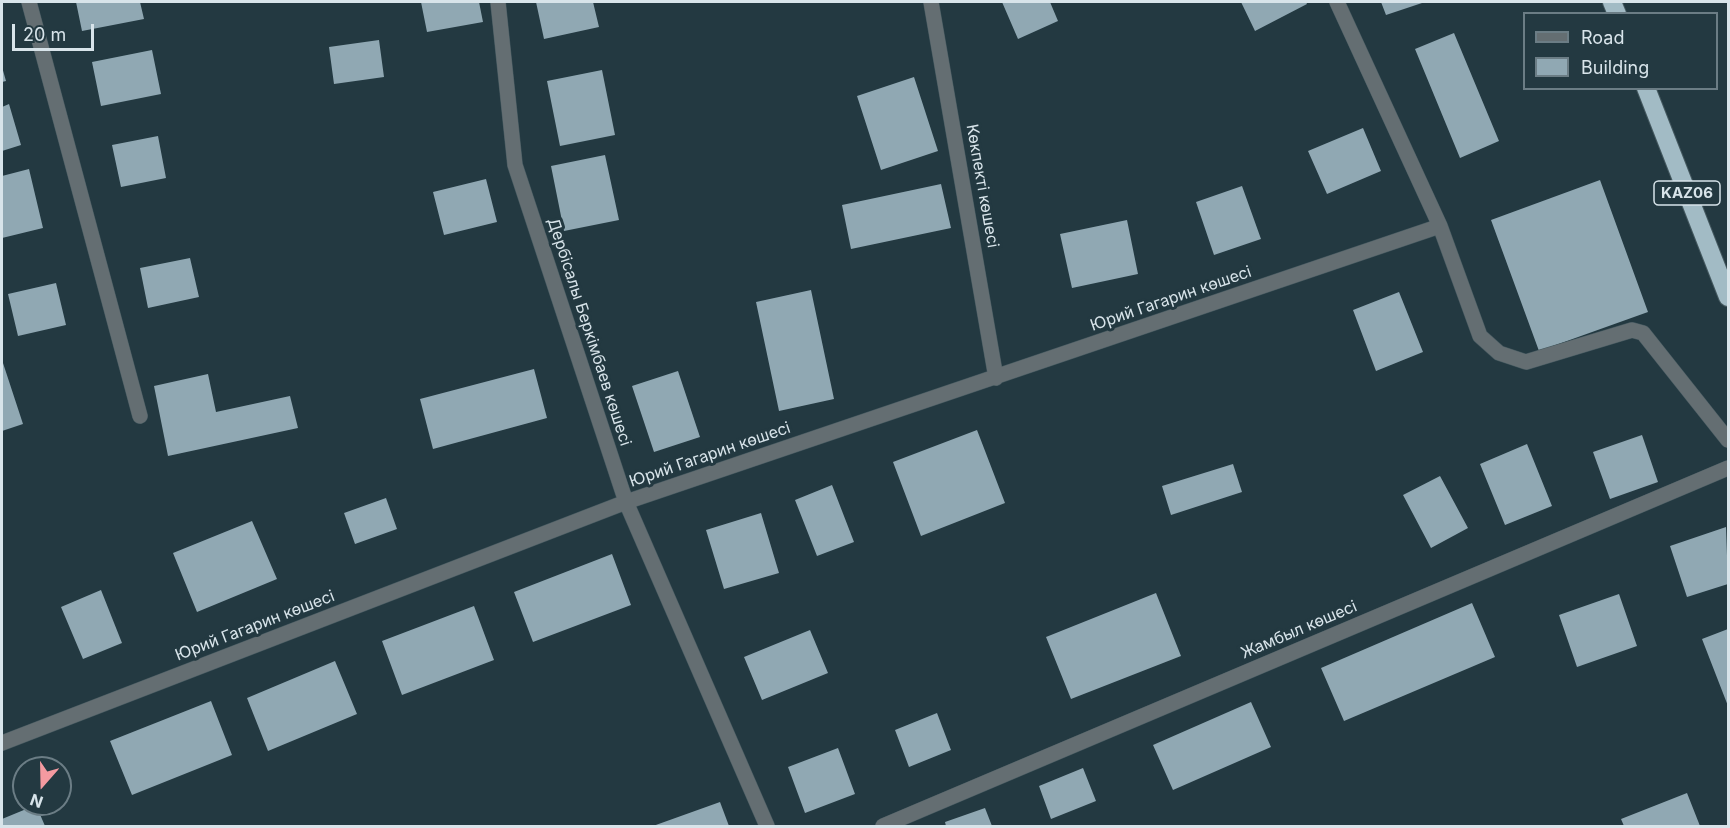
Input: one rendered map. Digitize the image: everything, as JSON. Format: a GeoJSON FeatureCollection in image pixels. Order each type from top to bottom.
{"type":"FeatureCollection","features":[{"type":"Feature","properties":{"kind":"highway","name":"KАZ06"},"geometry":{"type":"LineString","coordinates":[[1647,90],[1728,297]]}},
{"type":"Feature","properties":{"kind":"street"},"geometry":{"type":"LineString","coordinates":[[29,2],[140,416]]}},
{"type":"Feature","properties":{"kind":"street","name":"Дербісалы Беркімбаев көшесі"},"geometry":{"type":"LineString","coordinates":[[498,2],[515,165],[626,502],[766,826]]}},
{"type":"Feature","properties":{"kind":"street","name":"Көкпекті көшесі"},"geometry":{"type":"LineString","coordinates":[[931,2],[996,378]]}},
{"type":"Feature","properties":{"kind":"street"},"geometry":{"type":"LineString","coordinates":[[1337,2],[1440,226],[1480,336],[1499,353],[1526,362],[1632,330],[1642,333],[1728,440]]}},
{"type":"Feature","properties":{"kind":"street","name":"Юрий Гагарин көшесі"},"geometry":{"type":"LineString","coordinates":[[2,743],[626,502],[1440,226]]}},
{"type":"Feature","properties":{"kind":"street","name":"Жамбыл көшесі"},"geometry":{"type":"LineString","coordinates":[[883,826],[1728,468]]}},
{"type":"Feature","properties":{"kind":"building"},"geometry":{"type":"Polygon","coordinates":[[[76,2],[140,2],[144,19],[82,31],[76,2]]]}},
{"type":"Feature","properties":{"kind":"building"},"geometry":{"type":"Polygon","coordinates":[[[421,2],[479,2],[483,22],[427,32],[421,2]]]}},
{"type":"Feature","properties":{"kind":"building"},"geometry":{"type":"Polygon","coordinates":[[[536,2],[593,2],[599,27],[544,39],[536,2]]]}},
{"type":"Feature","properties":{"kind":"building"},"geometry":{"type":"Polygon","coordinates":[[[1002,2],[1050,2],[1058,21],[1018,39],[1002,2]]]}},
{"type":"Feature","properties":{"kind":"building"},"geometry":{"type":"Polygon","coordinates":[[[1241,2],[1306,2],[1307,4],[1255,31],[1241,2]]]}},
{"type":"Feature","properties":{"kind":"building"},"geometry":{"type":"Polygon","coordinates":[[[1381,2],[1425,2],[1386,15],[1381,2]]]}},
{"type":"Feature","properties":{"kind":"building"},"geometry":{"type":"Polygon","coordinates":[[[1454,33],[1499,141],[1460,158],[1415,49],[1454,33]]]}},
{"type":"Feature","properties":{"kind":"building"},"geometry":{"type":"Polygon","coordinates":[[[379,40],[384,77],[334,84],[329,47],[379,40]]]}},
{"type":"Feature","properties":{"kind":"building"},"geometry":{"type":"Polygon","coordinates":[[[152,50],[161,94],[101,106],[92,62],[152,50]]]}},
{"type":"Feature","properties":{"kind":"building"},"geometry":{"type":"Polygon","coordinates":[[[2,67],[6,81],[2,82],[2,67]]]}},
{"type":"Feature","properties":{"kind":"building"},"geometry":{"type":"Polygon","coordinates":[[[602,70],[615,135],[560,146],[547,81],[602,70]]]}},
{"type":"Feature","properties":{"kind":"building"},"geometry":{"type":"Polygon","coordinates":[[[914,77],[938,151],[881,170],[857,96],[914,77]]]}},
{"type":"Feature","properties":{"kind":"building"},"geometry":{"type":"Polygon","coordinates":[[[9,104],[21,145],[2,151],[2,107],[9,104]]]}},
{"type":"Feature","properties":{"kind":"building"},"geometry":{"type":"Polygon","coordinates":[[[1363,128],[1381,171],[1327,194],[1308,151],[1363,128]]]}},
{"type":"Feature","properties":{"kind":"building"},"geometry":{"type":"Polygon","coordinates":[[[158,136],[166,178],[121,187],[112,145],[158,136]]]}},
{"type":"Feature","properties":{"kind":"building"},"geometry":{"type":"Polygon","coordinates":[[[605,155],[619,220],[564,231],[551,166],[605,155]]]}},
{"type":"Feature","properties":{"kind":"building"},"geometry":{"type":"Polygon","coordinates":[[[29,169],[43,228],[2,238],[2,176],[29,169]]]}},
{"type":"Feature","properties":{"kind":"building"},"geometry":{"type":"Polygon","coordinates":[[[486,179],[497,222],[444,235],[433,192],[486,179]]]}},
{"type":"Feature","properties":{"kind":"building"},"geometry":{"type":"Polygon","coordinates":[[[1600,180],[1648,312],[1539,351],[1491,220],[1600,180]]]}},
{"type":"Feature","properties":{"kind":"building"},"geometry":{"type":"Polygon","coordinates":[[[941,184],[951,228],[851,249],[842,205],[941,184]]]}},
{"type":"Feature","properties":{"kind":"building"},"geometry":{"type":"Polygon","coordinates":[[[1242,186],[1261,239],[1214,255],[1196,202],[1242,186]]]}},
{"type":"Feature","properties":{"kind":"building"},"geometry":{"type":"Polygon","coordinates":[[[1127,220],[1138,274],[1072,288],[1060,234],[1127,220]]]}},
{"type":"Feature","properties":{"kind":"building"},"geometry":{"type":"Polygon","coordinates":[[[190,258],[199,297],[148,308],[140,268],[190,258]]]}},
{"type":"Feature","properties":{"kind":"building"},"geometry":{"type":"Polygon","coordinates":[[[56,283],[66,325],[18,336],[8,294],[56,283]]]}},
{"type":"Feature","properties":{"kind":"building"},"geometry":{"type":"Polygon","coordinates":[[[811,290],[834,399],[779,411],[756,302],[811,290]]]}},
{"type":"Feature","properties":{"kind":"building"},"geometry":{"type":"Polygon","coordinates":[[[1399,292],[1423,352],[1376,371],[1353,310],[1399,292]]]}},
{"type":"Feature","properties":{"kind":"building"},"geometry":{"type":"Polygon","coordinates":[[[2,360],[23,424],[2,431],[2,360]]]}},
{"type":"Feature","properties":{"kind":"building"},"geometry":{"type":"Polygon","coordinates":[[[534,369],[547,418],[433,449],[420,399],[534,369]]]}},
{"type":"Feature","properties":{"kind":"building"},"geometry":{"type":"Polygon","coordinates":[[[678,371],[700,437],[654,452],[632,386],[678,371]]]}},
{"type":"Feature","properties":{"kind":"building"},"geometry":{"type":"Polygon","coordinates":[[[208,374],[216,412],[290,396],[298,428],[168,456],[154,386],[208,374]]]}},
{"type":"Feature","properties":{"kind":"building"},"geometry":{"type":"Polygon","coordinates":[[[977,430],[1005,503],[921,536],[893,462],[977,430]]]}},
{"type":"Feature","properties":{"kind":"building"},"geometry":{"type":"Polygon","coordinates":[[[1642,435],[1658,482],[1610,499],[1593,452],[1642,435]]]}},
{"type":"Feature","properties":{"kind":"building"},"geometry":{"type":"Polygon","coordinates":[[[1527,444],[1552,506],[1505,525],[1480,464],[1527,444]]]}},
{"type":"Feature","properties":{"kind":"building"},"geometry":{"type":"Polygon","coordinates":[[[1233,464],[1242,492],[1171,515],[1162,486],[1233,464]]]}},
{"type":"Feature","properties":{"kind":"building"},"geometry":{"type":"Polygon","coordinates":[[[1440,476],[1468,528],[1431,548],[1403,495],[1440,476]]]}},
{"type":"Feature","properties":{"kind":"building"},"geometry":{"type":"Polygon","coordinates":[[[832,485],[854,542],[817,556],[795,500],[832,485]]]}},
{"type":"Feature","properties":{"kind":"building"},"geometry":{"type":"Polygon","coordinates":[[[386,498],[397,529],[355,544],[344,513],[386,498]]]}},
{"type":"Feature","properties":{"kind":"building"},"geometry":{"type":"Polygon","coordinates":[[[761,513],[779,573],[724,589],[706,530],[761,513]]]}},
{"type":"Feature","properties":{"kind":"building"},"geometry":{"type":"Polygon","coordinates":[[[252,521],[277,579],[197,612],[173,553],[252,521]]]}},
{"type":"Feature","properties":{"kind":"building"},"geometry":{"type":"Polygon","coordinates":[[[1726,527],[1728,584],[1687,597],[1670,546],[1726,527]]]}},
{"type":"Feature","properties":{"kind":"building"},"geometry":{"type":"Polygon","coordinates":[[[612,554],[631,605],[533,642],[514,592],[612,554]]]}},
{"type":"Feature","properties":{"kind":"building"},"geometry":{"type":"Polygon","coordinates":[[[101,590],[122,643],[83,659],[61,607],[101,590]]]}},
{"type":"Feature","properties":{"kind":"building"},"geometry":{"type":"Polygon","coordinates":[[[1156,593],[1181,656],[1071,699],[1046,637],[1156,593]]]}},
{"type":"Feature","properties":{"kind":"building"},"geometry":{"type":"Polygon","coordinates":[[[1619,594],[1637,646],[1577,667],[1559,615],[1619,594]]]}},
{"type":"Feature","properties":{"kind":"building"},"geometry":{"type":"Polygon","coordinates":[[[1472,603],[1495,657],[1344,721],[1321,668],[1472,603]]]}},
{"type":"Feature","properties":{"kind":"building"},"geometry":{"type":"Polygon","coordinates":[[[474,606],[494,660],[402,695],[382,641],[474,606]]]}},
{"type":"Feature","properties":{"kind":"building"},"geometry":{"type":"Polygon","coordinates":[[[1728,629],[1728,706],[1702,639],[1728,629]]]}},
{"type":"Feature","properties":{"kind":"building"},"geometry":{"type":"Polygon","coordinates":[[[810,630],[828,673],[762,700],[744,657],[810,630]]]}},
{"type":"Feature","properties":{"kind":"building"},"geometry":{"type":"Polygon","coordinates":[[[335,661],[357,714],[268,751],[247,698],[335,661]]]}},
{"type":"Feature","properties":{"kind":"building"},"geometry":{"type":"Polygon","coordinates":[[[211,701],[232,755],[132,795],[110,741],[211,701]]]}},
{"type":"Feature","properties":{"kind":"building"},"geometry":{"type":"Polygon","coordinates":[[[1251,702],[1271,747],[1173,790],[1153,745],[1251,702]]]}},
{"type":"Feature","properties":{"kind":"building"},"geometry":{"type":"Polygon","coordinates":[[[937,713],[951,750],[909,767],[895,730],[937,713]]]}},
{"type":"Feature","properties":{"kind":"building"},"geometry":{"type":"Polygon","coordinates":[[[838,748],[855,794],[805,813],[788,767],[838,748]]]}},
{"type":"Feature","properties":{"kind":"building"},"geometry":{"type":"Polygon","coordinates":[[[1083,768],[1096,801],[1051,819],[1039,786],[1083,768]]]}},
{"type":"Feature","properties":{"kind":"building"},"geometry":{"type":"Polygon","coordinates":[[[1687,793],[1700,826],[1624,826],[1621,819],[1687,793]]]}},
{"type":"Feature","properties":{"kind":"building"},"geometry":{"type":"Polygon","coordinates":[[[720,802],[729,826],[653,826],[720,802]]]}},
{"type":"Feature","properties":{"kind":"building"},"geometry":{"type":"Polygon","coordinates":[[[985,808],[992,826],[946,826],[945,822],[985,808]]]}},
{"type":"Feature","properties":{"kind":"building"},"geometry":{"type":"Polygon","coordinates":[[[12,815],[41,816],[45,826],[2,826],[2,819],[12,815]]]}}]}
